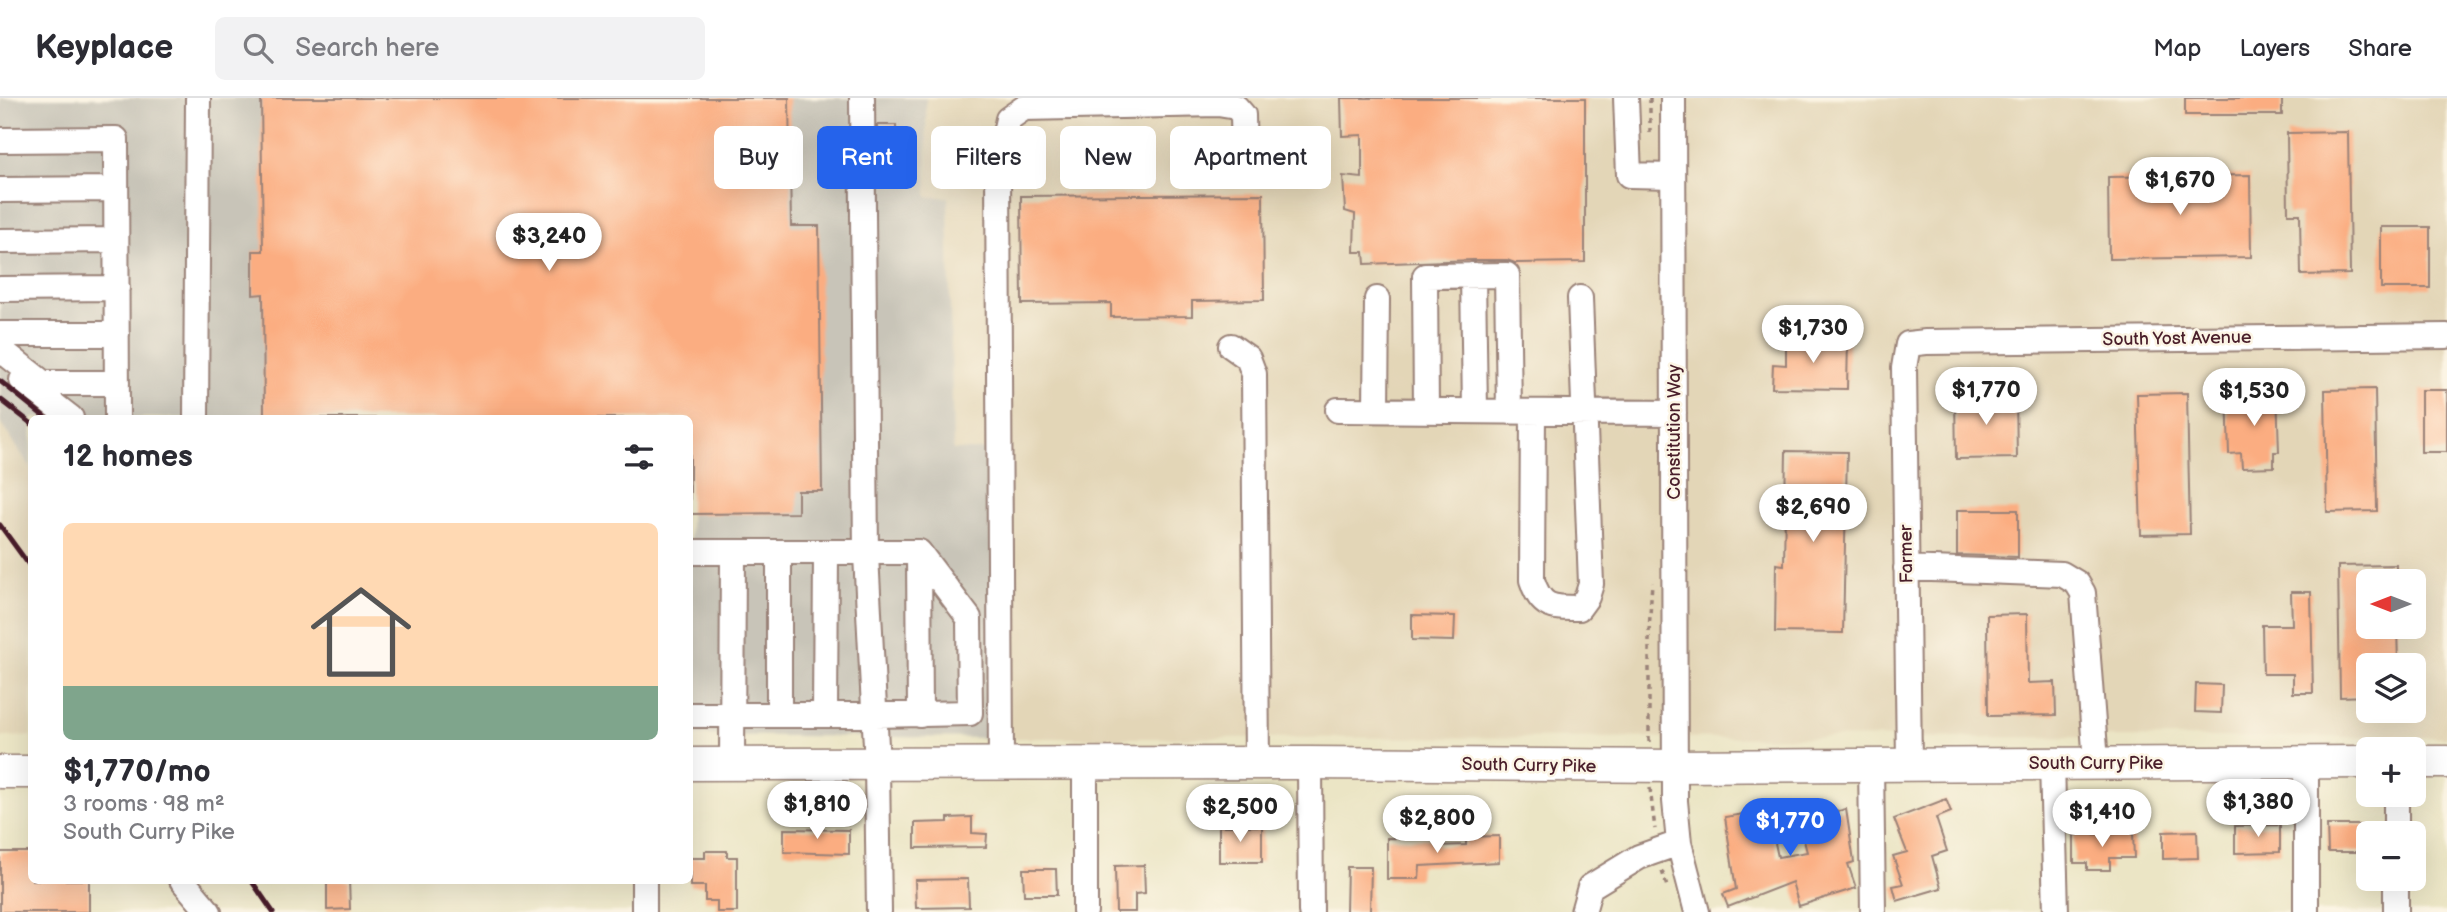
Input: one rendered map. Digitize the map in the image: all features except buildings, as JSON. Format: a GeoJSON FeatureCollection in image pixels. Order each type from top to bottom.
{"type":"FeatureCollection","features":[{"type":"Feature","properties":{"kind":"main road","name":"South Curry Pike"},"geometry":{"type":"LineString","coordinates":[[693,764],[1310,763],[1675,766],[2356,762]]}},
{"type":"Feature","properties":{"kind":"main road"},"geometry":{"type":"LineString","coordinates":[[2426,762],[2447,762]]}},
{"type":"Feature","properties":{"kind":"main road"},"geometry":{"type":"LineString","coordinates":[[0,772],[28,772]]}},
{"type":"Feature","properties":{"kind":"street"},"geometry":{"type":"LineString","coordinates":[[196,415],[198,98]]}},
{"type":"Feature","properties":{"kind":"street"},"geometry":{"type":"LineString","coordinates":[[862,98],[866,552],[877,765],[879,912]]}},
{"type":"Feature","properties":{"kind":"street"},"geometry":{"type":"LineString","coordinates":[[1626,98],[1629,175],[1673,176]]}},
{"type":"Feature","properties":{"kind":"street","name":"Constitution Way"},"geometry":{"type":"LineString","coordinates":[[1673,98],[1675,766],[1668,841],[1697,912]]}},
{"type":"Feature","properties":{"kind":"street"},"geometry":{"type":"LineString","coordinates":[[1001,765],[998,164],[1008,119],[1024,108],[1227,106],[1236,107],[1243,115],[1243,126]]}},
{"type":"Feature","properties":{"kind":"street"},"geometry":{"type":"LineString","coordinates":[[0,140],[116,139],[117,415]]}},
{"type":"Feature","properties":{"kind":"street"},"geometry":{"type":"LineString","coordinates":[[0,190],[116,189]]}},
{"type":"Feature","properties":{"kind":"street"},"geometry":{"type":"LineString","coordinates":[[0,241],[116,240]]}},
{"type":"Feature","properties":{"kind":"street"},"geometry":{"type":"LineString","coordinates":[[1474,275],[1475,411]]}},
{"type":"Feature","properties":{"kind":"street"},"geometry":{"type":"LineString","coordinates":[[1426,411],[1425,276],[1507,275],[1521,412],[1532,580],[1536,595],[1552,608],[1579,608],[1587,597],[1591,584],[1580,298]]}},
{"type":"Feature","properties":{"kind":"street"},"geometry":{"type":"LineString","coordinates":[[0,289],[117,288]]}},
{"type":"Feature","properties":{"kind":"street"},"geometry":{"type":"LineString","coordinates":[[1376,410],[1377,299]]}},
{"type":"Feature","properties":{"kind":"street"},"geometry":{"type":"LineString","coordinates":[[0,334],[117,334]]}},
{"type":"Feature","properties":{"kind":"street","name":"South Yost Avenue"},"geometry":{"type":"LineString","coordinates":[[1908,344],[2447,336]]}},
{"type":"Feature","properties":{"kind":"street","name":"Farmer"},"geometry":{"type":"LineString","coordinates":[[1908,344],[1904,368],[1909,764]]}},
{"type":"Feature","properties":{"kind":"street"},"geometry":{"type":"LineString","coordinates":[[1231,346],[1248,358],[1254,374],[1257,763]]}},
{"type":"Feature","properties":{"kind":"street"},"geometry":{"type":"LineString","coordinates":[[0,349],[43,383],[117,383]]}},
{"type":"Feature","properties":{"kind":"street"},"geometry":{"type":"LineString","coordinates":[[0,362],[67,415]]}},
{"type":"Feature","properties":{"kind":"street"},"geometry":{"type":"LineString","coordinates":[[1338,410],[1674,413]]}},
{"type":"Feature","properties":{"kind":"street"},"geometry":{"type":"LineString","coordinates":[[693,552],[919,552]]}},
{"type":"Feature","properties":{"kind":"street"},"geometry":{"type":"LineString","coordinates":[[732,764],[733,552]]}},
{"type":"Feature","properties":{"kind":"street"},"geometry":{"type":"LineString","coordinates":[[779,552],[779,715]]}},
{"type":"Feature","properties":{"kind":"street"},"geometry":{"type":"LineString","coordinates":[[825,715],[826,552]]}},
{"type":"Feature","properties":{"kind":"street"},"geometry":{"type":"LineString","coordinates":[[693,715],[970,713],[969,618],[919,552]]}},
{"type":"Feature","properties":{"kind":"street"},"geometry":{"type":"LineString","coordinates":[[919,552],[920,715]]}},
{"type":"Feature","properties":{"kind":"street"},"geometry":{"type":"LineString","coordinates":[[1906,568],[2062,574],[2077,583],[2083,593],[2096,762]]}},
{"type":"Feature","properties":{"kind":"street"},"geometry":{"type":"LineString","coordinates":[[2306,762],[2306,912]]}},
{"type":"Feature","properties":{"kind":"street"},"geometry":{"type":"LineString","coordinates":[[1310,763],[1311,912]]}},
{"type":"Feature","properties":{"kind":"street"},"geometry":{"type":"LineString","coordinates":[[2052,763],[2056,912]]}},
{"type":"Feature","properties":{"kind":"street"},"geometry":{"type":"LineString","coordinates":[[1085,764],[1085,912]]}},
{"type":"Feature","properties":{"kind":"street"},"geometry":{"type":"LineString","coordinates":[[1871,764],[1872,912]]}},
{"type":"Feature","properties":{"kind":"street"},"geometry":{"type":"LineString","coordinates":[[1583,912],[1590,887],[1668,841]]}},
{"type":"Feature","properties":{"kind":"street"},"geometry":{"type":"LineString","coordinates":[[185,884],[209,912]]}},
{"type":"Feature","properties":{"kind":"street"},"geometry":{"type":"LineString","coordinates":[[644,884],[644,912]]}},
{"type":"Feature","properties":{"kind":"street"},"geometry":{"type":"LineString","coordinates":[[2396,891],[2396,912]]}},
{"type":"Feature","properties":{"kind":"path"},"geometry":{"type":"LineString","coordinates":[[1650,794],[1668,841]]}},
{"type":"Feature","properties":{"kind":"path"},"geometry":{"type":"LineString","coordinates":[[1661,869],[1671,900]]}},
{"type":"Feature","properties":{"kind":"shaded area"},"geometry":{"type":"Polygon","coordinates":[[[0,98],[926,98],[927,197],[948,197],[953,450],[997,450],[998,738],[693,735],[693,415],[28,415],[28,464],[0,422],[0,98]]]}},
{"type":"Feature","properties":{"kind":"shaded area"},"geometry":{"type":"Polygon","coordinates":[[[926,98],[2447,98],[2447,737],[998,738],[997,450],[953,450],[948,197],[927,197],[926,98]]]}},
{"type":"Feature","properties":{"kind":"shaded area"},"geometry":{"type":"Polygon","coordinates":[[[0,422],[28,464],[28,736],[0,737],[0,422]]]}},
{"type":"Feature","properties":{"kind":"railway"},"geometry":{"type":"LineString","coordinates":[[0,381],[42,415]]}},
{"type":"Feature","properties":{"kind":"railway"},"geometry":{"type":"LineString","coordinates":[[0,399],[28,421]]}},
{"type":"Feature","properties":{"kind":"railway"},"geometry":{"type":"LineString","coordinates":[[0,525],[28,564]]}},
{"type":"Feature","properties":{"kind":"railway"},"geometry":{"type":"LineString","coordinates":[[254,884],[273,912]]}}]}
